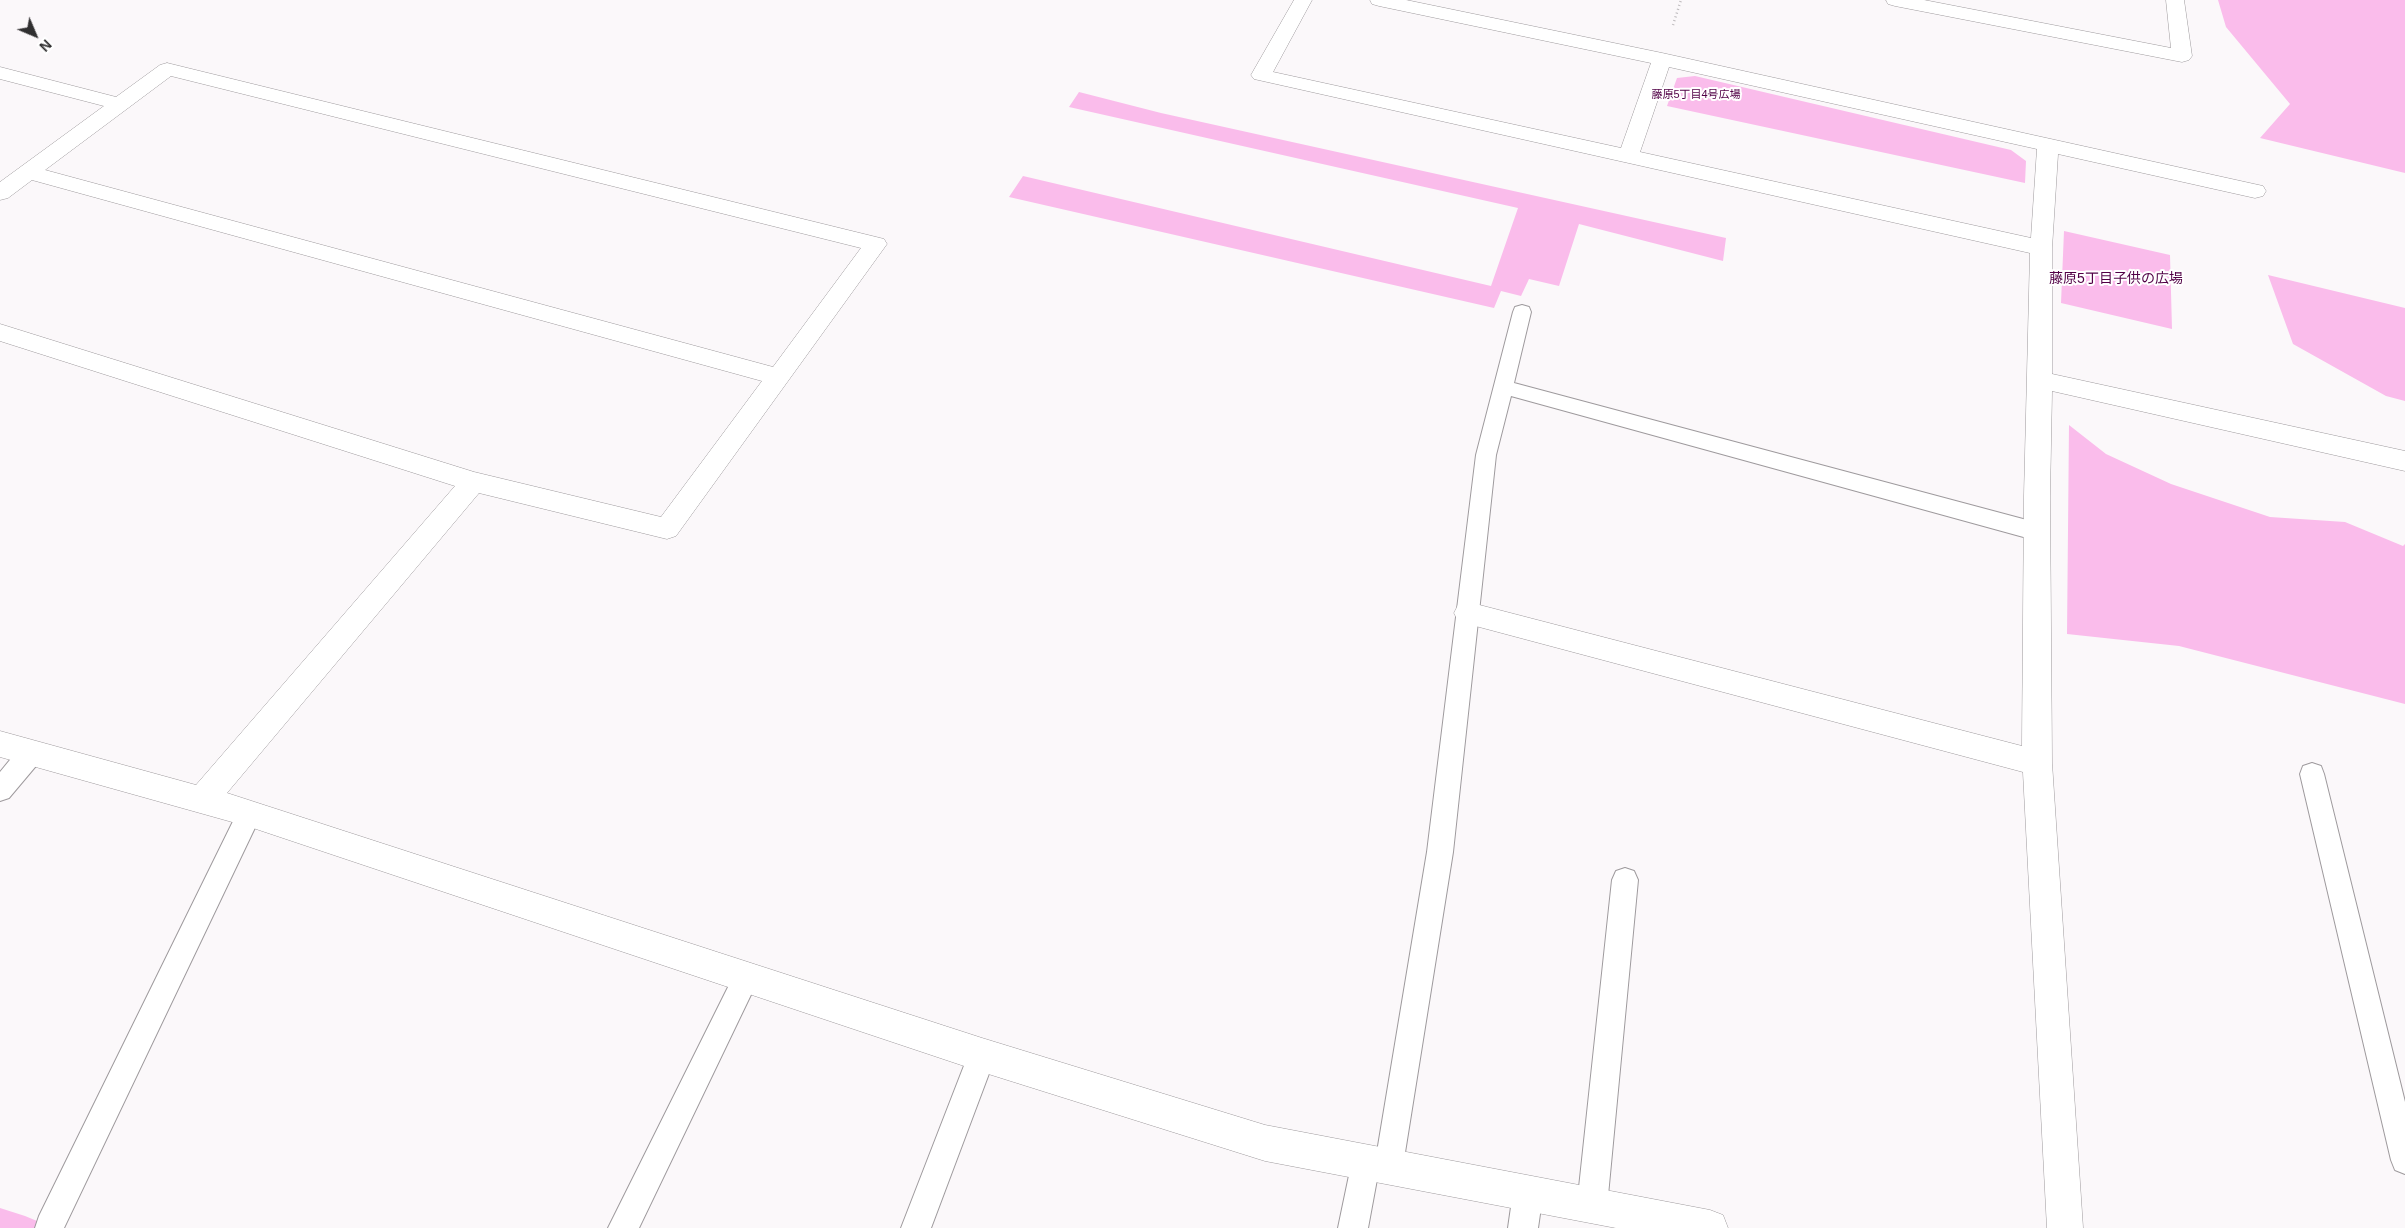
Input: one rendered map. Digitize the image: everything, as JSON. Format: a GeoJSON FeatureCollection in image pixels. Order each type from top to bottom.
{"type":"FeatureCollection","features":[{"type":"Feature","properties":{"kind":"street"},"geometry":{"type":"LineString","coordinates":[[1304,0],[1261,75],[2041,248]]}},
{"type":"Feature","properties":{"kind":"street"},"geometry":{"type":"LineString","coordinates":[[1380,0],[1662,59],[2255,191]]}},
{"type":"Feature","properties":{"kind":"street"},"geometry":{"type":"LineString","coordinates":[[1895,0],[2182,56],[2176,0]]}},
{"type":"Feature","properties":{"kind":"street"},"geometry":{"type":"LineString","coordinates":[[1628,157],[1662,59]]}},
{"type":"Feature","properties":{"kind":"street"},"geometry":{"type":"LineString","coordinates":[[0,193],[167,68],[876,244],[667,529],[474,482],[0,332]]}},
{"type":"Feature","properties":{"kind":"street"},"geometry":{"type":"LineString","coordinates":[[0,73],[120,104]]}},
{"type":"Feature","properties":{"kind":"street"},"geometry":{"type":"LineString","coordinates":[[2048,145],[2041,248],[2038,364],[2040,380],[2037,496],[2037,763],[2064,1228]]}},
{"type":"Feature","properties":{"kind":"street"},"geometry":{"type":"LineString","coordinates":[[28,172],[779,377]]}},
{"type":"Feature","properties":{"kind":"street"},"geometry":{"type":"LineString","coordinates":[[2040,380],[2405,461]]}},
{"type":"Feature","properties":{"kind":"street"},"geometry":{"type":"LineString","coordinates":[[202,800],[474,482]]}},
{"type":"Feature","properties":{"kind":"street"},"geometry":{"type":"LineString","coordinates":[[1468,613],[2037,763]]}},
{"type":"Feature","properties":{"kind":"street"},"geometry":{"type":"LineString","coordinates":[[0,744],[250,813],[982,1055],[1265,1143],[1710,1228]]}},
{"type":"Feature","properties":{"kind":"lane"},"geometry":{"type":"LineString","coordinates":[[1353,1228],[1377,1163],[1440,852],[1486,455],[1522,312]]}},
{"type":"Feature","properties":{"kind":"lane"},"geometry":{"type":"LineString","coordinates":[[1503,387],[2038,532]]}},
{"type":"Feature","properties":{"kind":"lane"},"geometry":{"type":"LineString","coordinates":[[0,790],[32,752]]}},
{"type":"Feature","properties":{"kind":"lane"},"geometry":{"type":"LineString","coordinates":[[2312,774],[2405,1160]]}},
{"type":"Feature","properties":{"kind":"lane"},"geometry":{"type":"LineString","coordinates":[[49,1226],[250,813]]}},
{"type":"Feature","properties":{"kind":"lane"},"geometry":{"type":"LineString","coordinates":[[1592,1206],[1625,880]]}},
{"type":"Feature","properties":{"kind":"lane"},"geometry":{"type":"LineString","coordinates":[[623,1228],[746,978]]}},
{"type":"Feature","properties":{"kind":"lane"},"geometry":{"type":"LineString","coordinates":[[916,1228],[982,1055]]}},
{"type":"Feature","properties":{"kind":"lane"},"geometry":{"type":"LineString","coordinates":[[1523,1228],[1528,1193]]}},
{"type":"Feature","properties":{"kind":"green space"},"geometry":{"type":"Polygon","coordinates":[[[2218,0],[2405,0],[2405,173],[2260,138],[2290,104],[2226,27],[2218,0]]]}},
{"type":"Feature","properties":{"kind":"green space","name":"藤原5丁目4号広場"},"geometry":{"type":"Polygon","coordinates":[[[1695,76],[2011,150],[2026,161],[2025,183],[1667,106],[1677,78],[1695,76]]]}},
{"type":"Feature","properties":{"kind":"green space"},"geometry":{"type":"Polygon","coordinates":[[[1079,92],[1161,113],[1726,238],[1723,261],[1579,224],[1559,286],[1529,279],[1521,296],[1501,291],[1494,308],[1009,197],[1023,176],[1491,286],[1518,208],[1069,107],[1079,92]]]}},
{"type":"Feature","properties":{"kind":"green space","name":"藤原5丁目子供の広場"},"geometry":{"type":"Polygon","coordinates":[[[2064,231],[2170,255],[2172,329],[2061,303],[2064,231]]]}},
{"type":"Feature","properties":{"kind":"green space"},"geometry":{"type":"Polygon","coordinates":[[[2268,275],[2405,308],[2405,401],[2386,396],[2293,344],[2268,275]]]}},
{"type":"Feature","properties":{"kind":"green space"},"geometry":{"type":"Polygon","coordinates":[[[2069,425],[2106,454],[2171,484],[2270,517],[2345,522],[2403,546],[2405,544],[2405,704],[2179,646],[2067,634],[2069,425]]]}},
{"type":"Feature","properties":{"kind":"green space"},"geometry":{"type":"Polygon","coordinates":[[[0,1208],[25,1216],[54,1228],[0,1228],[0,1208]]]}}]}
